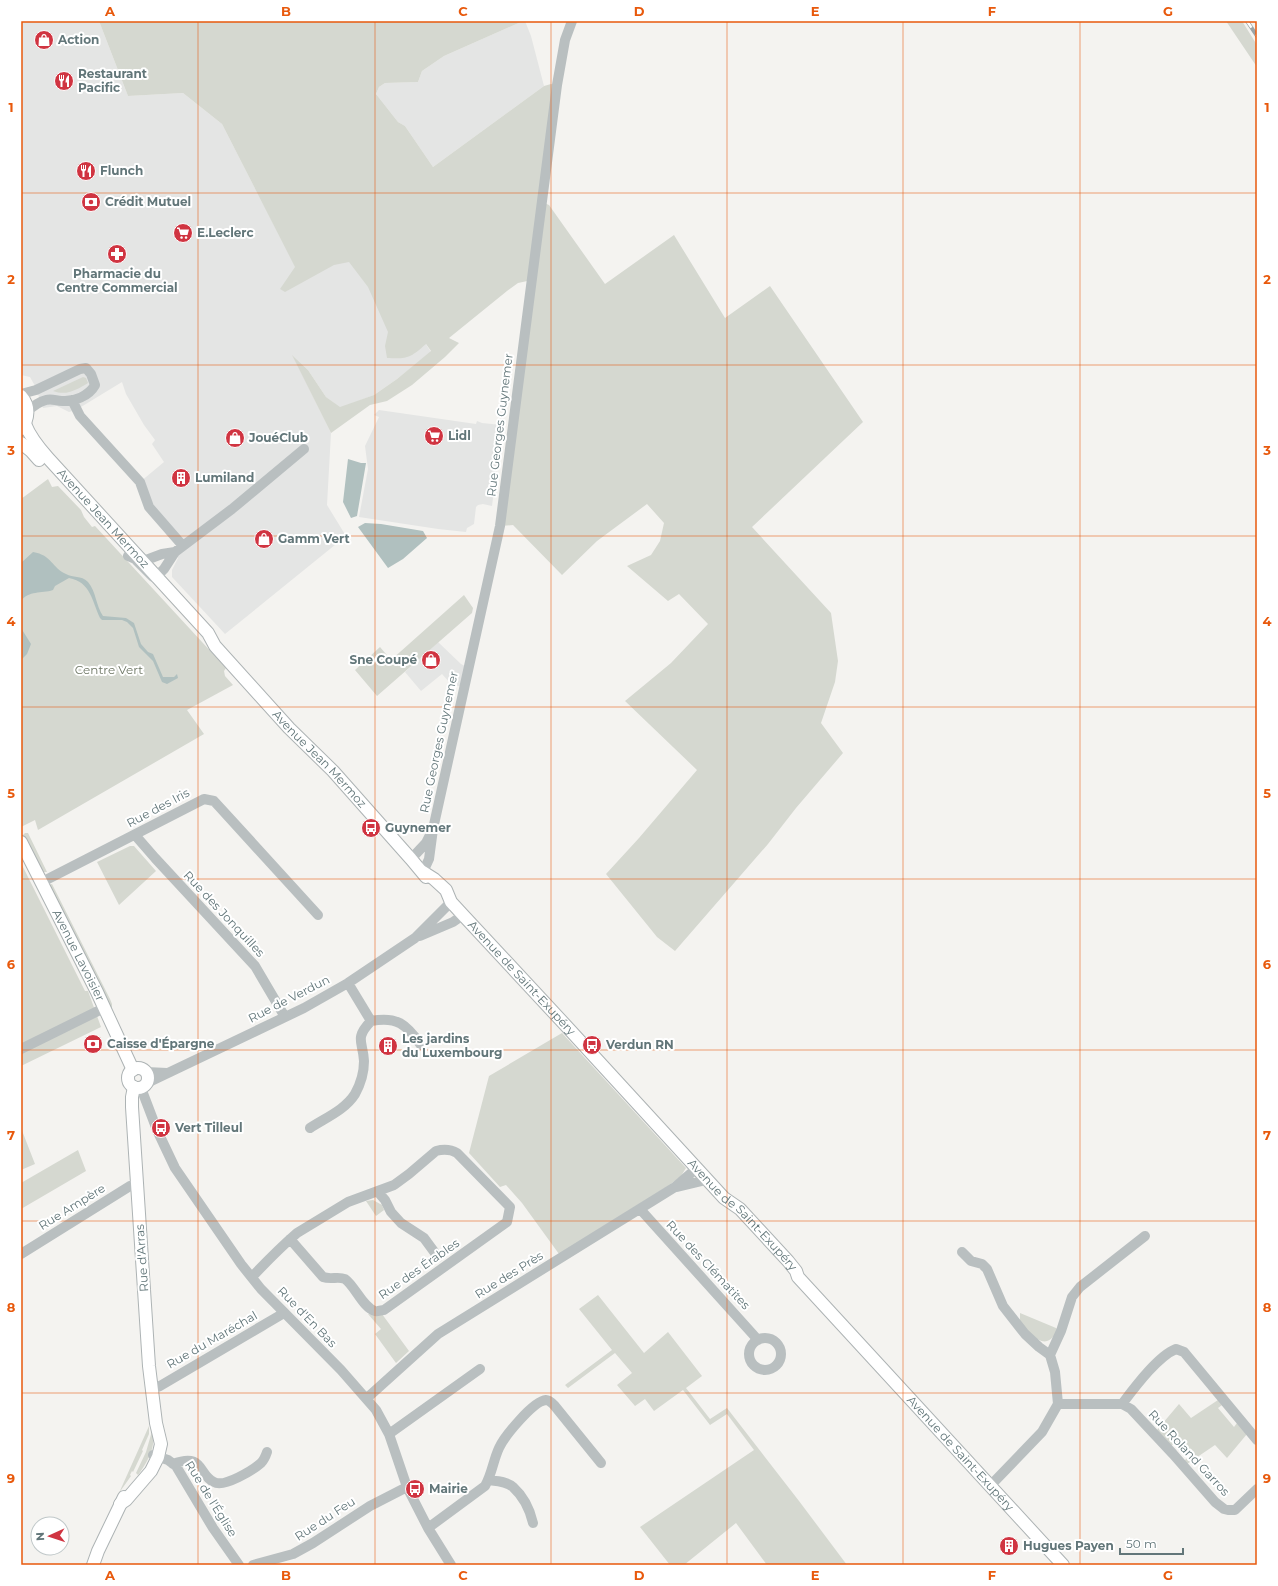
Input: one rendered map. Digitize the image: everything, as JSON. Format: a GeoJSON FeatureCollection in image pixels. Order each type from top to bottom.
{"type":"FeatureCollection","features":[{"type":"Feature","properties":{"kind":"main road"},"geometry":{"type":"LineString","coordinates":[[21,395],[28,412],[23,427]]}},
{"type":"Feature","properties":{"kind":"main road","name":"Avenue Jean Mermoz"},"geometry":{"type":"LineString","coordinates":[[23,427],[204,639],[215,646]]}},
{"type":"Feature","properties":{"kind":"main road","name":"Avenue Jean Mermoz"},"geometry":{"type":"LineString","coordinates":[[21,443],[31,451],[134,557],[157,576],[174,597],[208,633],[215,646],[289,728],[333,771],[423,872]]}},
{"type":"Feature","properties":{"kind":"main road","name":"Avenue Lavoisier"},"geometry":{"type":"LineString","coordinates":[[21,842],[104,1008],[133,1070]]}},
{"type":"Feature","properties":{"kind":"main road","name":"Avenue de Saint-Exupéry"},"geometry":{"type":"LineString","coordinates":[[423,872],[434,878],[446,890],[451,902],[724,1198],[740,1209],[788,1261],[798,1277],[1063,1565]]}},
{"type":"Feature","properties":{"kind":"main road"},"geometry":{"type":"LineString","coordinates":[[133,1070],[138,1068],[142,1082]]}},
{"type":"Feature","properties":{"kind":"main road","name":"Rue d'Arras"},"geometry":{"type":"LineString","coordinates":[[133,1070],[129,1074],[128,1079],[130,1084],[142,1082]]}},
{"type":"Feature","properties":{"kind":"main road","name":"Rue d'Arras"},"geometry":{"type":"LineString","coordinates":[[142,1082],[132,1097],[132,1107],[152,1389],[157,1428],[161,1444],[156,1456]]}},
{"type":"Feature","properties":{"kind":"main road"},"geometry":{"type":"LineString","coordinates":[[93,1565],[120,1504],[126,1500],[151,1471],[156,1456]]}},
{"type":"Feature","properties":{"kind":"street","name":"Rue Georges Guynemer"},"geometry":{"type":"LineString","coordinates":[[433,829],[500,526],[558,78],[565,40],[572,21]]}},
{"type":"Feature","properties":{"kind":"street"},"geometry":{"type":"LineString","coordinates":[[21,395],[86,368],[91,374],[94,385],[89,393],[72,400],[46,400],[35,404],[28,412]]}},
{"type":"Feature","properties":{"kind":"street"},"geometry":{"type":"LineString","coordinates":[[72,400],[80,416],[140,482],[149,507],[179,549]]}},
{"type":"Feature","properties":{"kind":"street"},"geometry":{"type":"LineString","coordinates":[[157,576],[179,549],[232,509],[304,449]]}},
{"type":"Feature","properties":{"kind":"street"},"geometry":{"type":"LineString","coordinates":[[134,557],[146,560],[179,549]]}},
{"type":"Feature","properties":{"kind":"street","name":"Rue des Iris"},"geometry":{"type":"LineString","coordinates":[[42,882],[204,799],[210,799],[214,801],[318,915]]}},
{"type":"Feature","properties":{"kind":"street"},"geometry":{"type":"LineString","coordinates":[[411,859],[426,843],[433,829]]}},
{"type":"Feature","properties":{"kind":"street"},"geometry":{"type":"LineString","coordinates":[[423,872],[429,859],[433,829]]}},
{"type":"Feature","properties":{"kind":"street","name":"Rue des Jonquilles"},"geometry":{"type":"LineString","coordinates":[[135,835],[255,966],[285,1017]]}},
{"type":"Feature","properties":{"kind":"street"},"geometry":{"type":"LineString","coordinates":[[415,938],[451,902]]}},
{"type":"Feature","properties":{"kind":"street"},"geometry":{"type":"LineString","coordinates":[[415,938],[453,922],[463,915]]}},
{"type":"Feature","properties":{"kind":"street","name":"Rue de Verdun"},"geometry":{"type":"LineString","coordinates":[[142,1082],[169,1072],[285,1017],[348,983],[415,938]]}},
{"type":"Feature","properties":{"kind":"street"},"geometry":{"type":"LineString","coordinates":[[348,983],[371,1021]]}},
{"type":"Feature","properties":{"kind":"street"},"geometry":{"type":"LineString","coordinates":[[21,1048],[104,1008]]}},
{"type":"Feature","properties":{"kind":"street"},"geometry":{"type":"LineString","coordinates":[[310,1128],[341,1109],[354,1095],[362,1073],[364,1060],[360,1045],[360,1038],[364,1028],[371,1021],[384,1019],[398,1021],[409,1030],[422,1045]]}},
{"type":"Feature","properties":{"kind":"street","name":"Rue d'En Bas"},"geometry":{"type":"LineString","coordinates":[[142,1082],[157,1130],[175,1168],[260,1289],[367,1398],[383,1421],[407,1487],[428,1528],[451,1565]]}},
{"type":"Feature","properties":{"kind":"street","name":"Rue des Érables"},"geometry":{"type":"LineString","coordinates":[[290,1239],[323,1277],[329,1279],[344,1279],[375,1312],[384,1310],[498,1230],[507,1222],[509,1215],[510,1207],[492,1188],[456,1153],[446,1149],[436,1151],[394,1185],[378,1192]]}},
{"type":"Feature","properties":{"kind":"street","name":"Rue des Près"},"geometry":{"type":"LineString","coordinates":[[367,1398],[438,1334],[675,1187],[697,1168]]}},
{"type":"Feature","properties":{"kind":"street","name":"Rue des Près"},"geometry":{"type":"LineString","coordinates":[[675,1187],[702,1181],[706,1178]]}},
{"type":"Feature","properties":{"kind":"street","name":"Rue Ampère"},"geometry":{"type":"LineString","coordinates":[[21,1254],[130,1186],[137,1185]]}},
{"type":"Feature","properties":{"kind":"street"},"geometry":{"type":"LineString","coordinates":[[252,1277],[290,1239],[311,1224],[348,1202],[378,1192],[385,1200],[391,1212],[401,1223],[424,1238],[438,1257]]}},
{"type":"Feature","properties":{"kind":"street","name":"Rue des Clématites"},"geometry":{"type":"LineString","coordinates":[[640,1209],[758,1340]]}},
{"type":"Feature","properties":{"kind":"street"},"geometry":{"type":"LineString","coordinates":[[1050,1355],[1061,1331],[1072,1297],[1080,1287],[1145,1236]]}},
{"type":"Feature","properties":{"kind":"street"},"geometry":{"type":"LineString","coordinates":[[962,1252],[971,1261],[982,1264],[987,1269],[1003,1306],[1025,1334],[1050,1355],[1055,1372],[1058,1404],[1042,1432],[990,1486]]}},
{"type":"Feature","properties":{"kind":"street","name":"Rue du Maréchal"},"geometry":{"type":"LineString","coordinates":[[152,1389],[160,1386],[284,1313]]}},
{"type":"Feature","properties":{"kind":"street"},"geometry":{"type":"LineString","coordinates":[[1058,1404],[1122,1404],[1163,1356],[1176,1349],[1184,1352],[1257,1440]]}},
{"type":"Feature","properties":{"kind":"street"},"geometry":{"type":"LineString","coordinates":[[389,1434],[480,1369]]}},
{"type":"Feature","properties":{"kind":"street"},"geometry":{"type":"LineString","coordinates":[[428,1528],[485,1486],[492,1465],[505,1439],[526,1413],[546,1400],[551,1401],[600,1464]]}},
{"type":"Feature","properties":{"kind":"street","name":"Rue Roland Garros"},"geometry":{"type":"LineString","coordinates":[[1122,1404],[1131,1410],[1173,1454],[1215,1502],[1224,1509],[1235,1510],[1257,1489]]}},
{"type":"Feature","properties":{"kind":"street"},"geometry":{"type":"LineString","coordinates":[[173,1464],[184,1461],[195,1462],[199,1464],[207,1478],[212,1482],[223,1484],[262,1462],[267,1452]]}},
{"type":"Feature","properties":{"kind":"street","name":"Rue de l'Église"},"geometry":{"type":"LineString","coordinates":[[156,1456],[173,1464],[181,1472],[213,1528],[239,1565]]}},
{"type":"Feature","properties":{"kind":"street"},"geometry":{"type":"LineString","coordinates":[[488,1480],[505,1483],[513,1487],[530,1511],[533,1523]]}},
{"type":"Feature","properties":{"kind":"street","name":"Rue du Feu"},"geometry":{"type":"LineString","coordinates":[[253,1565],[293,1554],[313,1543],[370,1506],[407,1487]]}},
{"type":"Feature","properties":{"kind":"shaded area"},"geometry":{"type":"Polygon","coordinates":[[[21,21],[99,21],[128,96],[183,93],[222,124],[295,266],[367,254],[431,352],[374,395],[340,408],[326,397],[308,370],[293,356],[331,433],[327,505],[346,536],[225,634],[172,577],[172,570],[178,558],[175,552],[182,547],[149,507],[140,482],[164,462],[152,444],[155,440],[144,425],[126,394],[122,382],[76,410],[69,412],[57,406],[43,408],[30,377],[21,375],[21,21]]]}},
{"type":"Feature","properties":{"kind":"shaded area"},"geometry":{"type":"Polygon","coordinates":[[[525,21],[531,36],[544,86],[433,167],[405,126],[398,122],[376,94],[379,87],[385,83],[418,82],[422,71],[444,56],[525,21]]]}},
{"type":"Feature","properties":{"kind":"shaded area"},"geometry":{"type":"Polygon","coordinates":[[[379,410],[476,424],[477,421],[502,425],[492,506],[483,504],[476,507],[474,524],[467,528],[466,532],[359,517],[368,469],[365,446],[379,417],[374,415],[379,410]]]}},
{"type":"Feature","properties":{"kind":"shaded area"},"geometry":{"type":"Polygon","coordinates":[[[348,459],[366,463],[357,516],[351,518],[343,502],[348,459]]]}},
{"type":"Feature","properties":{"kind":"shaded area"},"geometry":{"type":"Polygon","coordinates":[[[365,523],[423,531],[427,538],[403,559],[388,568],[358,527],[365,523]]]}},
{"type":"Feature","properties":{"kind":"shaded area"},"geometry":{"type":"Polygon","coordinates":[[[33,552],[44,556],[66,574],[83,578],[88,582],[93,590],[103,616],[126,618],[134,623],[141,644],[148,652],[153,654],[163,677],[174,677],[177,674],[178,678],[167,684],[162,682],[153,661],[139,647],[133,628],[127,622],[122,620],[102,620],[90,593],[76,580],[69,578],[55,586],[53,590],[28,595],[21,601],[21,563],[33,552]]]}},
{"type":"Feature","properties":{"kind":"shaded area"},"geometry":{"type":"Polygon","coordinates":[[[21,628],[31,644],[27,654],[21,660],[21,628]]]}},
{"type":"Feature","properties":{"kind":"shaded area"},"geometry":{"type":"Polygon","coordinates":[[[438,642],[461,664],[469,668],[465,686],[451,684],[442,674],[421,691],[405,672],[438,642]]]}},
{"type":"Feature","properties":{"kind":"green space"},"geometry":{"type":"Polygon","coordinates":[[[99,21],[523,21],[444,56],[422,71],[418,82],[385,83],[379,87],[376,94],[398,122],[405,126],[433,167],[544,86],[551,84],[557,85],[542,202],[549,205],[605,284],[674,235],[725,318],[770,286],[863,422],[752,527],[831,613],[838,661],[835,682],[821,723],[843,753],[796,808],[768,844],[675,951],[657,937],[606,874],[697,770],[625,701],[671,663],[708,624],[679,594],[668,601],[627,566],[651,555],[660,541],[664,523],[647,504],[597,541],[562,575],[513,525],[500,526],[532,280],[518,283],[449,338],[459,343],[412,385],[387,401],[370,405],[331,433],[292,355],[308,370],[326,397],[340,407],[374,395],[397,379],[431,351],[426,344],[408,357],[387,358],[385,346],[388,332],[368,287],[349,262],[334,265],[285,292],[280,289],[295,267],[222,124],[183,93],[128,96],[99,21]]]}},
{"type":"Feature","properties":{"kind":"green space"},"geometry":{"type":"Polygon","coordinates":[[[1226,21],[1242,21],[1257,45],[1257,67],[1226,21]]]}},
{"type":"Feature","properties":{"kind":"green space"},"geometry":{"type":"Polygon","coordinates":[[[83,377],[86,378],[88,383],[75,390],[67,393],[53,391],[83,377]]]}},
{"type":"Feature","properties":{"kind":"green space","name":"Centre Vert"},"geometry":{"type":"Polygon","coordinates":[[[48,479],[52,487],[58,486],[81,510],[84,517],[92,527],[95,526],[226,668],[224,671],[225,676],[233,685],[187,710],[204,734],[38,830],[35,820],[21,827],[21,499],[48,479]]]}},
{"type":"Feature","properties":{"kind":"green space"},"geometry":{"type":"Polygon","coordinates":[[[464,595],[473,608],[472,613],[377,696],[355,670],[380,647],[391,660],[464,595]]]}},
{"type":"Feature","properties":{"kind":"green space"},"geometry":{"type":"Polygon","coordinates":[[[28,833],[47,872],[42,872],[23,835],[28,833]]]}},
{"type":"Feature","properties":{"kind":"green space"},"geometry":{"type":"Polygon","coordinates":[[[130,846],[134,846],[156,871],[119,905],[97,862],[130,846]]]}},
{"type":"Feature","properties":{"kind":"green space"},"geometry":{"type":"Polygon","coordinates":[[[21,863],[85,991],[88,991],[101,1027],[21,1066],[21,863]]]}},
{"type":"Feature","properties":{"kind":"green space"},"geometry":{"type":"Polygon","coordinates":[[[52,884],[110,999],[112,1007],[109,1008],[49,885],[52,884]]]}},
{"type":"Feature","properties":{"kind":"green space"},"geometry":{"type":"Polygon","coordinates":[[[562,1033],[686,1168],[681,1176],[668,1186],[559,1254],[522,1203],[506,1185],[500,1187],[469,1153],[489,1076],[562,1033]]]}},
{"type":"Feature","properties":{"kind":"green space"},"geometry":{"type":"Polygon","coordinates":[[[21,1128],[35,1164],[21,1170],[21,1128]]]}},
{"type":"Feature","properties":{"kind":"green space"},"geometry":{"type":"Polygon","coordinates":[[[78,1150],[86,1171],[21,1209],[21,1183],[78,1150]]]}},
{"type":"Feature","properties":{"kind":"green space"},"geometry":{"type":"Polygon","coordinates":[[[373,1200],[382,1205],[384,1210],[376,1216],[366,1201],[373,1200]]]}},
{"type":"Feature","properties":{"kind":"green space"},"geometry":{"type":"Polygon","coordinates":[[[598,1295],[644,1353],[668,1332],[702,1376],[686,1388],[710,1419],[727,1408],[847,1565],[767,1565],[736,1523],[684,1565],[670,1565],[640,1527],[754,1450],[727,1414],[710,1425],[683,1390],[654,1411],[645,1399],[635,1406],[617,1385],[632,1373],[615,1353],[568,1388],[565,1385],[612,1350],[579,1309],[598,1295]]]}},
{"type":"Feature","properties":{"kind":"green space"},"geometry":{"type":"Polygon","coordinates":[[[1020,1313],[1058,1330],[1049,1340],[1039,1340],[1020,1324],[1020,1313]]]}},
{"type":"Feature","properties":{"kind":"green space"},"geometry":{"type":"Polygon","coordinates":[[[368,1314],[382,1314],[409,1351],[396,1363],[375,1334],[381,1329],[368,1314]]]}},
{"type":"Feature","properties":{"kind":"green space"},"geometry":{"type":"Polygon","coordinates":[[[1218,1400],[1222,1405],[1218,1408],[1234,1427],[1237,1423],[1247,1434],[1227,1458],[1215,1445],[1187,1464],[1184,1461],[1188,1457],[1175,1443],[1171,1446],[1157,1430],[1179,1404],[1191,1418],[1218,1400]]]}},
{"type":"Feature","properties":{"kind":"green space"},"geometry":{"type":"Polygon","coordinates":[[[149,1426],[149,1434],[142,1450],[143,1451],[133,1472],[132,1471],[130,1475],[131,1476],[119,1493],[149,1426]]]}},
{"type":"Feature","properties":{"kind":"green space"},"geometry":{"type":"Polygon","coordinates":[[[152,1431],[152,1448],[148,1460],[138,1475],[136,1473],[146,1452],[152,1431]]]}},
{"type":"Feature","properties":{"kind":"railway"},"geometry":{"type":"LineString","coordinates":[[1247,21],[1257,36]]}},
{"type":"Feature","properties":{"kind":"place","name":"Action"},"geometry":{"type":"Point","coordinates":[44,40]}},
{"type":"Feature","properties":{"kind":"place","name":"Restaurant Pacific"},"geometry":{"type":"Point","coordinates":[64,81]}},
{"type":"Feature","properties":{"kind":"place","name":"Flunch"},"geometry":{"type":"Point","coordinates":[86,171]}},
{"type":"Feature","properties":{"kind":"place","name":"Crédit Mutuel"},"geometry":{"type":"Point","coordinates":[91,202]}},
{"type":"Feature","properties":{"kind":"place","name":"E.Leclerc"},"geometry":{"type":"Point","coordinates":[183,233]}},
{"type":"Feature","properties":{"kind":"place","name":"Pharmacie du Centre Commercial"},"geometry":{"type":"Point","coordinates":[117,254]}},
{"type":"Feature","properties":{"kind":"place","name":"Lidl"},"geometry":{"type":"Point","coordinates":[434,436]}},
{"type":"Feature","properties":{"kind":"place","name":"JouéClub"},"geometry":{"type":"Point","coordinates":[235,438]}},
{"type":"Feature","properties":{"kind":"place","name":"Lumiland"},"geometry":{"type":"Point","coordinates":[181,478]}},
{"type":"Feature","properties":{"kind":"place","name":"Gamm Vert"},"geometry":{"type":"Point","coordinates":[264,539]}},
{"type":"Feature","properties":{"kind":"place","name":"Sne Coupé"},"geometry":{"type":"Point","coordinates":[431,660]}},
{"type":"Feature","properties":{"kind":"place","name":"Guynemer"},"geometry":{"type":"Point","coordinates":[371,828]}},
{"type":"Feature","properties":{"kind":"place","name":"Caisse d'Épargne"},"geometry":{"type":"Point","coordinates":[93,1044]}},
{"type":"Feature","properties":{"kind":"place","name":"Verdun RN"},"geometry":{"type":"Point","coordinates":[592,1045]}},
{"type":"Feature","properties":{"kind":"place","name":"Les jardins du Luxembourg"},"geometry":{"type":"Point","coordinates":[388,1046]}},
{"type":"Feature","properties":{"kind":"place","name":"Vert Tilleul"},"geometry":{"type":"Point","coordinates":[161,1128]}},
{"type":"Feature","properties":{"kind":"place","name":"Mairie"},"geometry":{"type":"Point","coordinates":[415,1489]}},
{"type":"Feature","properties":{"kind":"place","name":"Hugues Payen"},"geometry":{"type":"Point","coordinates":[1009,1546]}}]}
